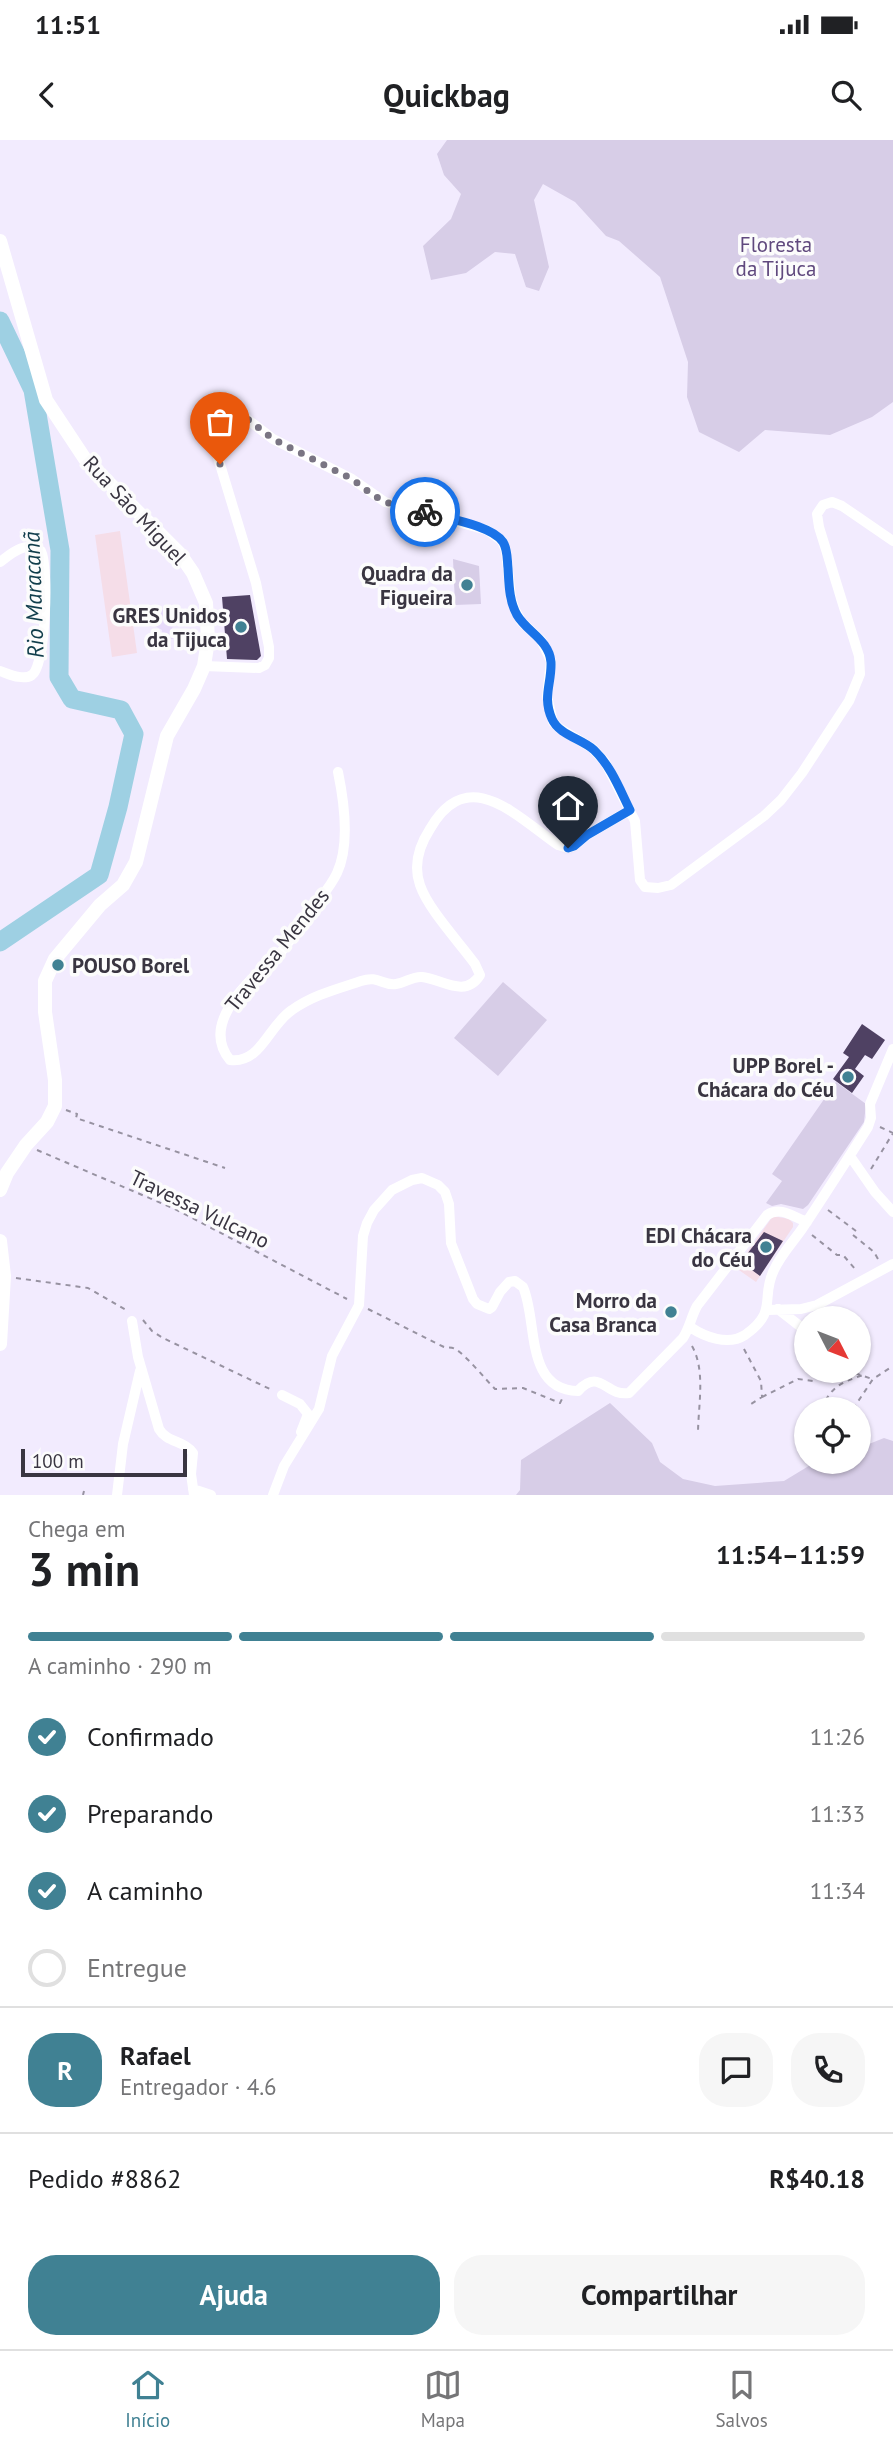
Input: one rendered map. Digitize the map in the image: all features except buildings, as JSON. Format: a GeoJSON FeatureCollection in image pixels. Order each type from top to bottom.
{"type":"FeatureCollection","features":[{"type":"Feature","properties":{"kind":"street","name":"Rua São Miguel"},"geometry":{"type":"LineString","coordinates":[[0,240],[46,400],[85,458],[180,554],[201,588],[208,620],[204,666],[167,736],[136,862],[122,885],[100,905],[55,958],[45,981],[45,1012],[55,1080],[55,1106]]}},
{"type":"Feature","properties":{"kind":"street"},"geometry":{"type":"LineString","coordinates":[[204,666],[259,668],[269,659],[256,583],[209,428],[210,411],[215,405],[222,404],[230,405],[273,439],[352,479],[385,502],[487,530],[502,541],[515,610],[521,621],[541,640],[551,661],[547,696],[553,722],[592,748],[606,762],[635,821],[640,880],[645,887],[658,888],[671,885],[773,808],[802,773],[849,701],[860,674],[859,656],[819,527],[817,514],[823,505],[832,502],[842,506],[893,541]]}},
{"type":"Feature","properties":{"kind":"street"},"geometry":{"type":"LineString","coordinates":[[0,562],[26,546],[41,551],[45,565],[44,612],[35,672],[22,677],[0,671]]}},
{"type":"Feature","properties":{"kind":"street","name":"Travessa Mendes"},"geometry":{"type":"LineString","coordinates":[[338,772],[344,803],[342,854],[337,873],[284,948],[246,986],[221,1022],[219,1041],[223,1053],[230,1060],[242,1062],[256,1053],[276,1023],[292,1009],[320,994],[369,978],[390,984],[423,977],[448,986],[464,987],[476,982],[480,975],[475,964],[424,896],[415,865],[425,837],[436,818],[447,806],[461,797],[479,797],[496,802],[558,845],[568,848],[630,810]]}},
{"type":"Feature","properties":{"kind":"street"},"geometry":{"type":"LineString","coordinates":[[773,1309],[770,1279],[774,1269],[850,1156],[869,1122],[870,1104],[893,1049]]}},
{"type":"Feature","properties":{"kind":"street"},"geometry":{"type":"LineString","coordinates":[[1,1183],[26,1145],[47,1122],[55,1106]]}},
{"type":"Feature","properties":{"kind":"street"},"geometry":{"type":"LineString","coordinates":[[850,1156],[865,1179],[893,1212]]}},
{"type":"Feature","properties":{"kind":"street"},"geometry":{"type":"LineString","coordinates":[[298,1441],[306,1433],[319,1409],[332,1356],[359,1305],[363,1236],[368,1223],[374,1210],[392,1190],[412,1180],[422,1178],[438,1185],[445,1192],[449,1204],[451,1243],[473,1298],[483,1307],[492,1307],[505,1284],[515,1282],[523,1287],[539,1361],[556,1386],[568,1391],[578,1391],[590,1381],[598,1381],[613,1390],[629,1393],[683,1338],[697,1306],[767,1215],[774,1211],[783,1212],[805,1225]]}},
{"type":"Feature","properties":{"kind":"street"},"geometry":{"type":"LineString","coordinates":[[0,1241],[4,1276],[0,1344]]}},
{"type":"Feature","properties":{"kind":"street"},"geometry":{"type":"LineString","coordinates":[[690,1327],[713,1339],[741,1337],[773,1309],[801,1309],[817,1305],[893,1264]]}},
{"type":"Feature","properties":{"kind":"street"},"geometry":{"type":"LineString","coordinates":[[773,1309],[794,1322]]}},
{"type":"Feature","properties":{"kind":"street"},"geometry":{"type":"LineString","coordinates":[[117,1495],[123,1444],[140,1369],[136,1318]]}},
{"type":"Feature","properties":{"kind":"street"},"geometry":{"type":"LineString","coordinates":[[138,1357],[159,1429],[166,1438],[188,1446],[193,1453],[191,1474],[194,1492],[211,1495]]}},
{"type":"Feature","properties":{"kind":"street"},"geometry":{"type":"LineString","coordinates":[[273,1495],[308,1414],[300,1404],[282,1395]]}},
{"type":"Feature","properties":{"kind":"path"},"geometry":{"type":"LineString","coordinates":[[55,1106],[77,1114],[76,1118],[225,1168]]}},
{"type":"Feature","properties":{"kind":"path"},"geometry":{"type":"LineString","coordinates":[[865,1179],[893,1133],[869,1122]]}},
{"type":"Feature","properties":{"kind":"path","name":"Travessa Vulcano"},"geometry":{"type":"LineString","coordinates":[[26,1145],[175,1209],[359,1305],[444,1347],[456,1349],[495,1389],[523,1388],[560,1403],[568,1391]]}},
{"type":"Feature","properties":{"kind":"path"},"geometry":{"type":"LineString","coordinates":[[819,1203],[856,1231],[853,1235],[874,1252],[882,1270]]}},
{"type":"Feature","properties":{"kind":"path"},"geometry":{"type":"LineString","coordinates":[[805,1225],[837,1255],[842,1255],[864,1280]]}},
{"type":"Feature","properties":{"kind":"path"},"geometry":{"type":"LineString","coordinates":[[4,1276],[88,1289],[163,1338],[282,1395]]}},
{"type":"Feature","properties":{"kind":"path"},"geometry":{"type":"LineString","coordinates":[[690,1327],[691,1344],[698,1355],[699,1367],[698,1434]]}},
{"type":"Feature","properties":{"kind":"path"},"geometry":{"type":"LineString","coordinates":[[741,1337],[761,1381],[762,1397]]}},
{"type":"Feature","properties":{"kind":"path"},"geometry":{"type":"LineString","coordinates":[[861,1397],[873,1379],[893,1366]]}},
{"type":"Feature","properties":{"kind":"path"},"geometry":{"type":"LineString","coordinates":[[748,1406],[794,1381]]}},
{"type":"Feature","properties":{"kind":"path"},"geometry":{"type":"LineString","coordinates":[[827,1397],[840,1383]]}},
{"type":"Feature","properties":{"kind":"shaded area"},"geometry":{"type":"Polygon","coordinates":[[[120,531],[137,653],[112,657],[95,535],[120,531]]]}},
{"type":"Feature","properties":{"kind":"shaded area"},"geometry":{"type":"Polygon","coordinates":[[[169,607],[177,622],[172,628],[173,639],[163,640],[162,630],[155,626],[153,616],[159,608],[169,607]]]}},
{"type":"Feature","properties":{"kind":"shaded area","name":"EDI Chácara do Céu"},"geometry":{"type":"Polygon","coordinates":[[[773,1216],[789,1219],[793,1227],[756,1282],[736,1268],[773,1216]]]}},
{"type":"Feature","properties":{"kind":"green space","name":"Floresta da Tijuca"},"geometry":{"type":"Polygon","coordinates":[[[447,140],[893,140],[893,402],[872,417],[830,435],[765,430],[739,452],[699,432],[687,397],[688,362],[660,277],[619,241],[606,236],[575,202],[543,184],[534,200],[549,267],[539,291],[526,287],[515,254],[495,252],[466,273],[431,280],[423,246],[451,219],[461,194],[444,175],[437,154],[447,140]]]}},
{"type":"Feature","properties":{"kind":"green space","name":"Quadra da Figueira"},"geometry":{"type":"Polygon","coordinates":[[[453,559],[479,566],[481,604],[455,605],[453,559]]]}},
{"type":"Feature","properties":{"kind":"green space"},"geometry":{"type":"Polygon","coordinates":[[[503,982],[547,1020],[498,1076],[454,1038],[503,982]]]}},
{"type":"Feature","properties":{"kind":"green space"},"geometry":{"type":"Polygon","coordinates":[[[836,1082],[866,1104],[864,1122],[808,1205],[803,1209],[766,1203],[782,1181],[772,1174],[836,1082]]]}},
{"type":"Feature","properties":{"kind":"green space"},"geometry":{"type":"Polygon","coordinates":[[[610,1403],[652,1443],[660,1462],[683,1479],[715,1486],[784,1481],[796,1474],[871,1474],[871,1443],[884,1438],[893,1441],[893,1495],[516,1495],[520,1490],[521,1460],[610,1403]]]}},
{"type":"Feature","properties":{"kind":"waterway","name":"Rio Maracanã"},"geometry":{"type":"LineString","coordinates":[[0,321],[33,390],[60,550],[59,677],[72,699],[121,710],[134,734],[99,875],[0,942]]}},
{"type":"Feature","properties":{"kind":"way so far"},"geometry":{"type":"LineString","coordinates":[[220,464],[209,428],[209,419],[210,411],[215,405],[222,404],[230,405],[273,439],[352,479],[385,502],[425,512]]}},
{"type":"Feature","properties":{"kind":"place","name":"Quadra da Figueira"},"geometry":{"type":"Point","coordinates":[467,585]}},
{"type":"Feature","properties":{"kind":"place","name":"GRES Unidos da Tijuca"},"geometry":{"type":"Point","coordinates":[241,627]}},
{"type":"Feature","properties":{"kind":"place","name":"POUSO Borel"},"geometry":{"type":"Point","coordinates":[58,965]}},
{"type":"Feature","properties":{"kind":"place","name":"UPP Borel - Chácara do Céu"},"geometry":{"type":"Point","coordinates":[848,1077]}},
{"type":"Feature","properties":{"kind":"place","name":"EDI Chácara do Céu"},"geometry":{"type":"Point","coordinates":[766,1247]}},
{"type":"Feature","properties":{"kind":"place","name":"Morro da Casa Branca"},"geometry":{"type":"Point","coordinates":[671,1312]}},
{"type":"Feature","properties":{"kind":"route"},"geometry":{"type":"LineString","coordinates":[[425,512],[487,530],[502,541],[515,610],[521,621],[541,640],[551,661],[547,696],[553,722],[592,748],[606,762],[630,810],[568,848]]}}]}
